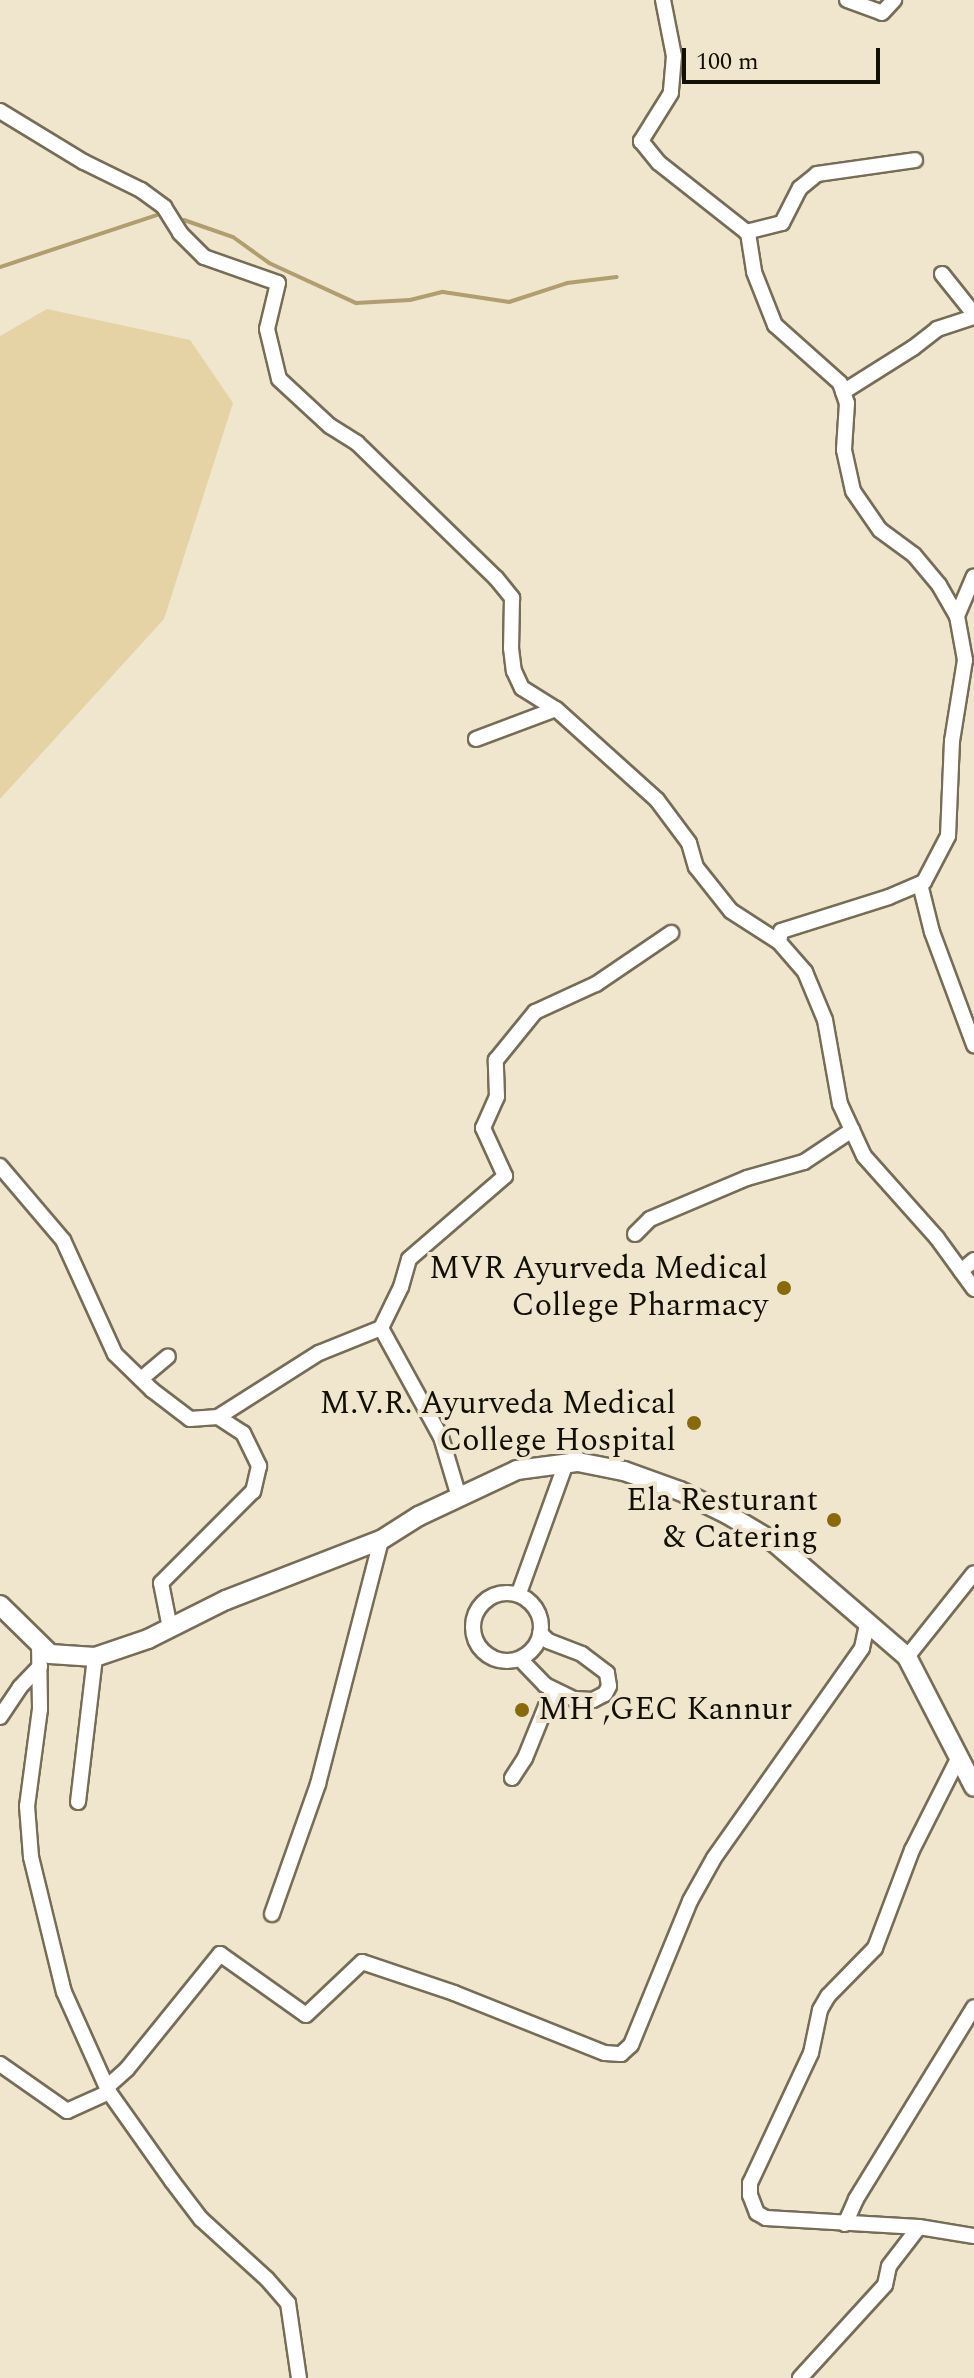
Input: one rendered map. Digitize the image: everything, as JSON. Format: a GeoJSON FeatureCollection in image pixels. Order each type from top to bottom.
{"type":"FeatureCollection","features":[{"type":"Feature","properties":{"kind":"main road"},"geometry":{"type":"LineString","coordinates":[[0,1605],[50,1654],[95,1657],[170,1628],[226,1600],[381,1540],[419,1516],[517,1470],[578,1462],[624,1471],[727,1514],[774,1542],[907,1657],[974,1787]]}},
{"type":"Feature","properties":{"kind":"street"},"geometry":{"type":"LineString","coordinates":[[663,0],[674,56],[671,93],[641,141],[659,163],[746,232],[754,272],[775,325],[840,383],[847,403],[844,450],[853,491],[880,530],[914,555],[939,585],[957,616],[965,660],[952,741],[948,836],[920,884],[781,931],[779,942]]}},
{"type":"Feature","properties":{"kind":"street"},"geometry":{"type":"LineString","coordinates":[[847,0],[882,13],[894,0]]}},
{"type":"Feature","properties":{"kind":"street"},"geometry":{"type":"LineString","coordinates":[[0,111],[84,162],[141,190],[164,207],[180,233],[204,257],[278,283],[267,329],[279,379],[322,420],[357,443],[496,578],[512,598],[511,648],[522,688],[556,709],[657,800],[689,843],[696,867],[731,911],[779,942],[805,972],[825,1020],[840,1104],[864,1156],[937,1238],[974,1289]]}},
{"type":"Feature","properties":{"kind":"street"},"geometry":{"type":"LineString","coordinates":[[746,232],[782,223],[800,188],[817,174],[915,160]]}},
{"type":"Feature","properties":{"kind":"street"},"geometry":{"type":"LineString","coordinates":[[843,392],[913,348],[937,329],[974,316],[942,274]]}},
{"type":"Feature","properties":{"kind":"street"},"geometry":{"type":"LineString","coordinates":[[957,616],[974,576]]}},
{"type":"Feature","properties":{"kind":"street"},"geometry":{"type":"LineString","coordinates":[[476,739],[556,709]]}},
{"type":"Feature","properties":{"kind":"street"},"geometry":{"type":"LineString","coordinates":[[920,884],[932,932],[974,1045]]}},
{"type":"Feature","properties":{"kind":"street"},"geometry":{"type":"LineString","coordinates":[[0,1166],[63,1240],[115,1354],[190,1419],[218,1417],[319,1353],[381,1328],[401,1287],[409,1259],[505,1176],[483,1128],[497,1097],[496,1060],[535,1012],[596,984],[671,933]]}},
{"type":"Feature","properties":{"kind":"street"},"geometry":{"type":"LineString","coordinates":[[635,1234],[650,1219],[747,1178],[804,1162],[852,1130]]}},
{"type":"Feature","properties":{"kind":"street"},"geometry":{"type":"LineString","coordinates":[[961,1271],[974,1260]]}},
{"type":"Feature","properties":{"kind":"street"},"geometry":{"type":"LineString","coordinates":[[381,1328],[441,1437],[459,1497]]}},
{"type":"Feature","properties":{"kind":"street"},"geometry":{"type":"LineString","coordinates":[[141,1379],[168,1356]]}},
{"type":"Feature","properties":{"kind":"street"},"geometry":{"type":"LineString","coordinates":[[170,1628],[161,1583],[253,1491],[259,1466],[243,1433],[218,1417]]}},
{"type":"Feature","properties":{"kind":"street"},"geometry":{"type":"LineString","coordinates":[[519,1593],[566,1463]]}},
{"type":"Feature","properties":{"kind":"street"},"geometry":{"type":"LineString","coordinates":[[272,1914],[318,1784],[381,1540]]}},
{"type":"Feature","properties":{"kind":"street"},"geometry":{"type":"LineString","coordinates":[[907,1657],[974,1573]]}},
{"type":"Feature","properties":{"kind":"street"},"geometry":{"type":"LineString","coordinates":[[519,1593],[536,1610],[540,1633],[537,1644],[520,1659],[507,1662],[485,1654],[473,1634],[473,1621],[477,1611],[494,1596],[519,1593]]}},
{"type":"Feature","properties":{"kind":"street"},"geometry":{"type":"LineString","coordinates":[[0,2064],[67,2111],[108,2089],[220,1954],[306,2015],[362,1962],[454,1993],[605,2053],[621,2054],[631,2045],[690,1901],[714,1858],[862,1648],[867,1625]]}},
{"type":"Feature","properties":{"kind":"street"},"geometry":{"type":"LineString","coordinates":[[520,1659],[553,1689],[574,1699],[593,1700],[609,1686],[607,1673],[597,1664],[548,1641],[540,1633]]}},
{"type":"Feature","properties":{"kind":"street"},"geometry":{"type":"LineString","coordinates":[[39,1644],[39,1721],[27,1806],[31,1857],[64,1992],[108,2089],[201,2219],[267,2279],[288,2303],[299,2378]]}},
{"type":"Feature","properties":{"kind":"street"},"geometry":{"type":"LineString","coordinates":[[78,1802],[95,1657]]}},
{"type":"Feature","properties":{"kind":"street"},"geometry":{"type":"LineString","coordinates":[[0,1717],[20,1687],[40,1666]]}},
{"type":"Feature","properties":{"kind":"street"},"geometry":{"type":"LineString","coordinates":[[512,1778],[535,1735],[553,1689]]}},
{"type":"Feature","properties":{"kind":"street"},"geometry":{"type":"LineString","coordinates":[[958,1759],[906,1862],[875,1948],[828,1996],[820,2010],[811,2053],[750,2183],[752,2204],[766,2218],[919,2227],[974,2236]]}},
{"type":"Feature","properties":{"kind":"street"},"geometry":{"type":"LineString","coordinates":[[845,2224],[856,2199],[974,2007]]}},
{"type":"Feature","properties":{"kind":"street"},"geometry":{"type":"LineString","coordinates":[[800,2378],[885,2285],[889,2266],[919,2227]]}},
{"type":"Feature","properties":{"kind":"shaded area"},"geometry":{"type":"Polygon","coordinates":[[[47,309],[190,340],[233,403],[164,619],[0,799],[0,336],[47,309]]]}},
{"type":"Feature","properties":{"kind":"waterway"},"geometry":{"type":"LineString","coordinates":[[0,267],[157,215]]}},
{"type":"Feature","properties":{"kind":"waterway"},"geometry":{"type":"LineString","coordinates":[[184,220],[233,237],[269,263],[356,303],[410,300],[443,292],[509,302],[567,283],[617,277]]}},
{"type":"Feature","properties":{"kind":"place","name":"MVR Ayurveda Medical College Pharmacy"},"geometry":{"type":"Point","coordinates":[784,1288]}},
{"type":"Feature","properties":{"kind":"place","name":"M.V.R. Ayurveda Medical College Hospital"},"geometry":{"type":"Point","coordinates":[694,1423]}},
{"type":"Feature","properties":{"kind":"place","name":"Ela Resturant & Catering"},"geometry":{"type":"Point","coordinates":[834,1520]}},
{"type":"Feature","properties":{"kind":"place","name":"MH ,GEC Kannur"},"geometry":{"type":"Point","coordinates":[522,1710]}}]}
